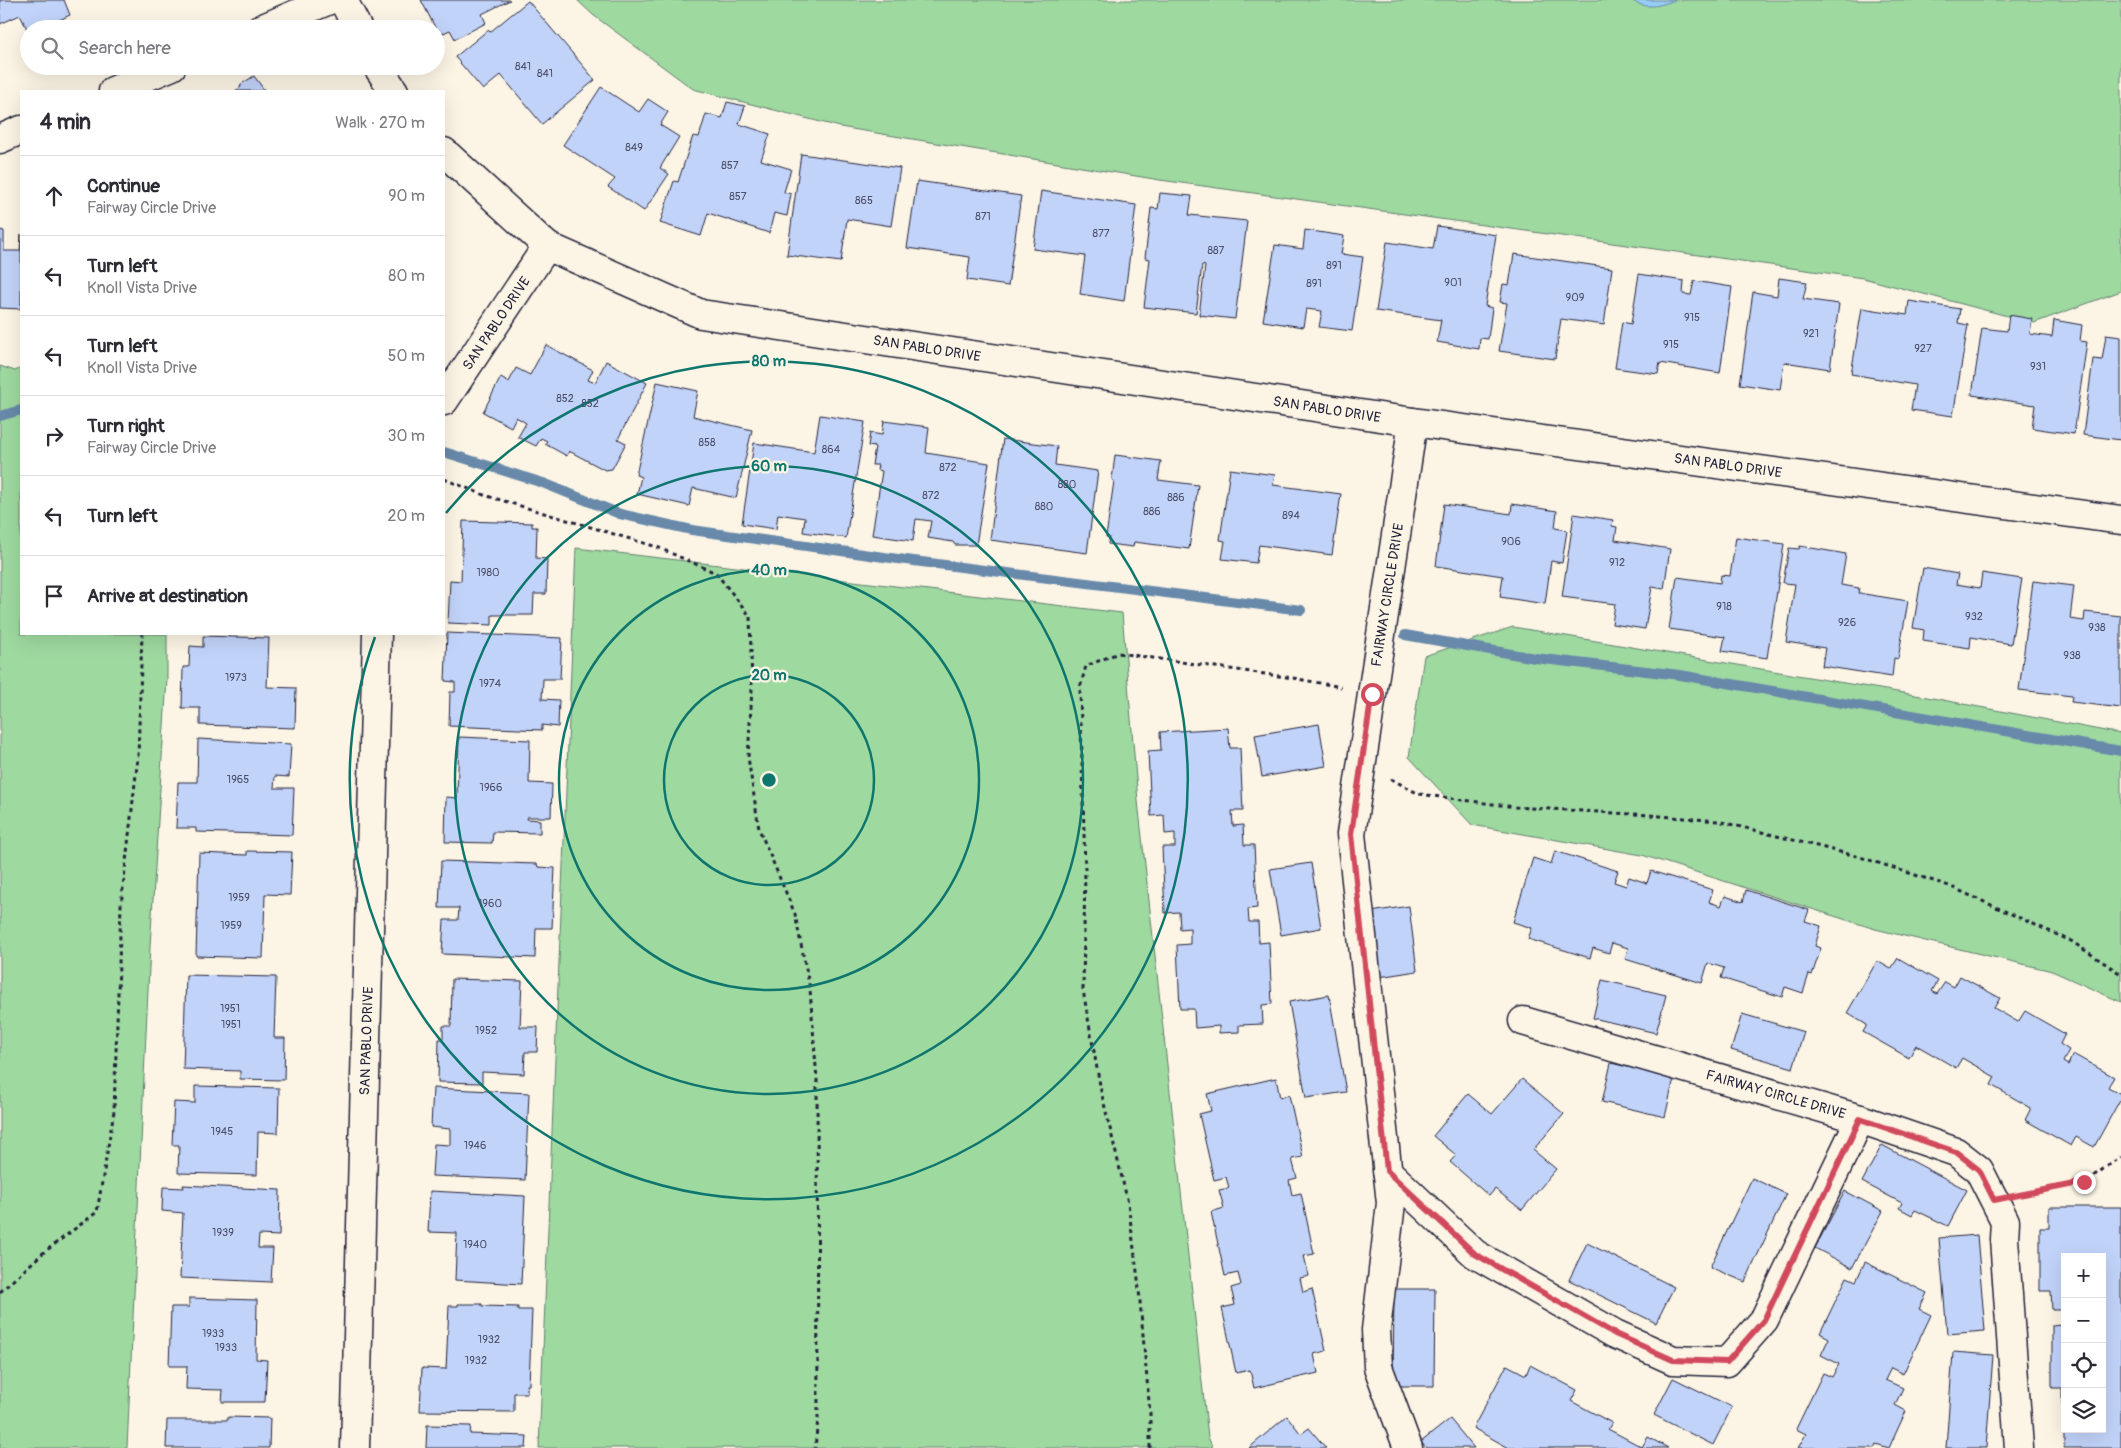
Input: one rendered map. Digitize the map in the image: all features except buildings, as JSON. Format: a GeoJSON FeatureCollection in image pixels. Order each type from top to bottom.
{"type":"FeatureCollection","features":[{"type":"Feature","properties":{"kind":"street"},"geometry":{"type":"LineString","coordinates":[[282,20],[329,0]]}},
{"type":"Feature","properties":{"kind":"street"},"geometry":{"type":"LineString","coordinates":[[343,0],[353,20]]}},
{"type":"Feature","properties":{"kind":"street"},"geometry":{"type":"LineString","coordinates":[[115,90],[151,75]]}},
{"type":"Feature","properties":{"kind":"street"},"geometry":{"type":"LineString","coordinates":[[383,75],[393,90]]}},
{"type":"Feature","properties":{"kind":"street"},"geometry":{"type":"LineString","coordinates":[[0,139],[20,130]]}},
{"type":"Feature","properties":{"kind":"street","name":"SAN PABLO DRIVE"},"geometry":{"type":"LineString","coordinates":[[445,153],[547,246],[700,314],[1414,422],[2121,520]]}},
{"type":"Feature","properties":{"kind":"street","name":"SAN PABLO DRIVE"},"geometry":{"type":"LineString","coordinates":[[445,399],[547,246]]}},
{"type":"Feature","properties":{"kind":"street","name":"FAIRWAY CIRCLE DRIVE"},"geometry":{"type":"LineString","coordinates":[[1408,1448],[1378,1367],[1376,1330],[1391,1203],[1351,834],[1414,422]]}},
{"type":"Feature","properties":{"kind":"street","name":"SAN PABLO DRIVE"},"geometry":{"type":"LineString","coordinates":[[355,1448],[377,635]]}},
{"type":"Feature","properties":{"kind":"street","name":"FAIRWAY CIRCLE DRIVE"},"geometry":{"type":"LineString","coordinates":[[1523,1021],[1860,1119],[1956,1152],[1979,1170],[2004,1221],[2019,1448]]}},
{"type":"Feature","properties":{"kind":"street"},"geometry":{"type":"LineString","coordinates":[[1387,1171],[1475,1254],[1615,1334],[1673,1360],[1727,1362],[1764,1320],[1860,1119]]}},
{"type":"Feature","properties":{"kind":"path"},"geometry":{"type":"LineString","coordinates":[[445,480],[484,495],[657,548],[716,573],[750,616],[752,689],[748,758],[759,829],[795,914],[810,989],[817,1080],[818,1419],[815,1448]]}},
{"type":"Feature","properties":{"kind":"path"},"geometry":{"type":"LineString","coordinates":[[0,1292],[43,1253],[97,1212],[114,1111],[121,905],[138,757],[142,635]]}},
{"type":"Feature","properties":{"kind":"path"},"geometry":{"type":"LineString","coordinates":[[1150,1448],[1150,1413],[1138,1279],[1128,1203],[1101,1090],[1083,990],[1085,869],[1080,688],[1086,666],[1118,652],[1294,678],[1372,694]]}},
{"type":"Feature","properties":{"kind":"path"},"geometry":{"type":"LineString","coordinates":[[1361,763],[1419,794],[1515,808],[1649,814],[1718,821],[1860,857],[1949,886],[2071,941],[2121,974]]}},
{"type":"Feature","properties":{"kind":"path"},"geometry":{"type":"LineString","coordinates":[[1994,1200],[2084,1182],[2121,1157]]}},
{"type":"Feature","properties":{"kind":"green space"},"geometry":{"type":"Polygon","coordinates":[[[577,0],[2121,0],[2121,291],[2034,323],[1863,278],[1160,180],[840,127],[693,89],[593,15],[577,0]]]}},
{"type":"Feature","properties":{"kind":"green space"},"geometry":{"type":"Polygon","coordinates":[[[0,366],[15,371],[20,368],[20,635],[167,635],[167,679],[150,946],[127,1448],[0,1448],[0,366]]]}},
{"type":"Feature","properties":{"kind":"green space"},"geometry":{"type":"Polygon","coordinates":[[[576,548],[1122,613],[1138,801],[1208,1437],[1213,1448],[539,1448],[576,548]]]}},
{"type":"Feature","properties":{"kind":"green space"},"geometry":{"type":"Polygon","coordinates":[[[1513,627],[1927,697],[2121,734],[2121,1002],[2052,971],[1875,929],[1642,855],[1472,825],[1409,757],[1424,656],[1513,627]]]}},
{"type":"Feature","properties":{"kind":"water"},"geometry":{"type":"Polygon","coordinates":[[[1631,0],[1675,0],[1647,6],[1631,0]]]}},
{"type":"Feature","properties":{"kind":"waterway"},"geometry":{"type":"LineString","coordinates":[[0,416],[20,410]]}},
{"type":"Feature","properties":{"kind":"waterway"},"geometry":{"type":"LineString","coordinates":[[445,452],[543,483],[620,514],[692,530],[898,559],[1301,610]]}},
{"type":"Feature","properties":{"kind":"waterway"},"geometry":{"type":"LineString","coordinates":[[1405,635],[1535,658],[1680,675],[2121,751]]}},
{"type":"Feature","properties":{"kind":"route"},"geometry":{"type":"LineString","coordinates":[[1372,694],[1351,834],[1387,1171],[1475,1254],[1615,1334],[1673,1360],[1727,1362],[1764,1320],[1860,1119],[1956,1152],[1979,1170],[1994,1200],[2084,1182]]}}]}
